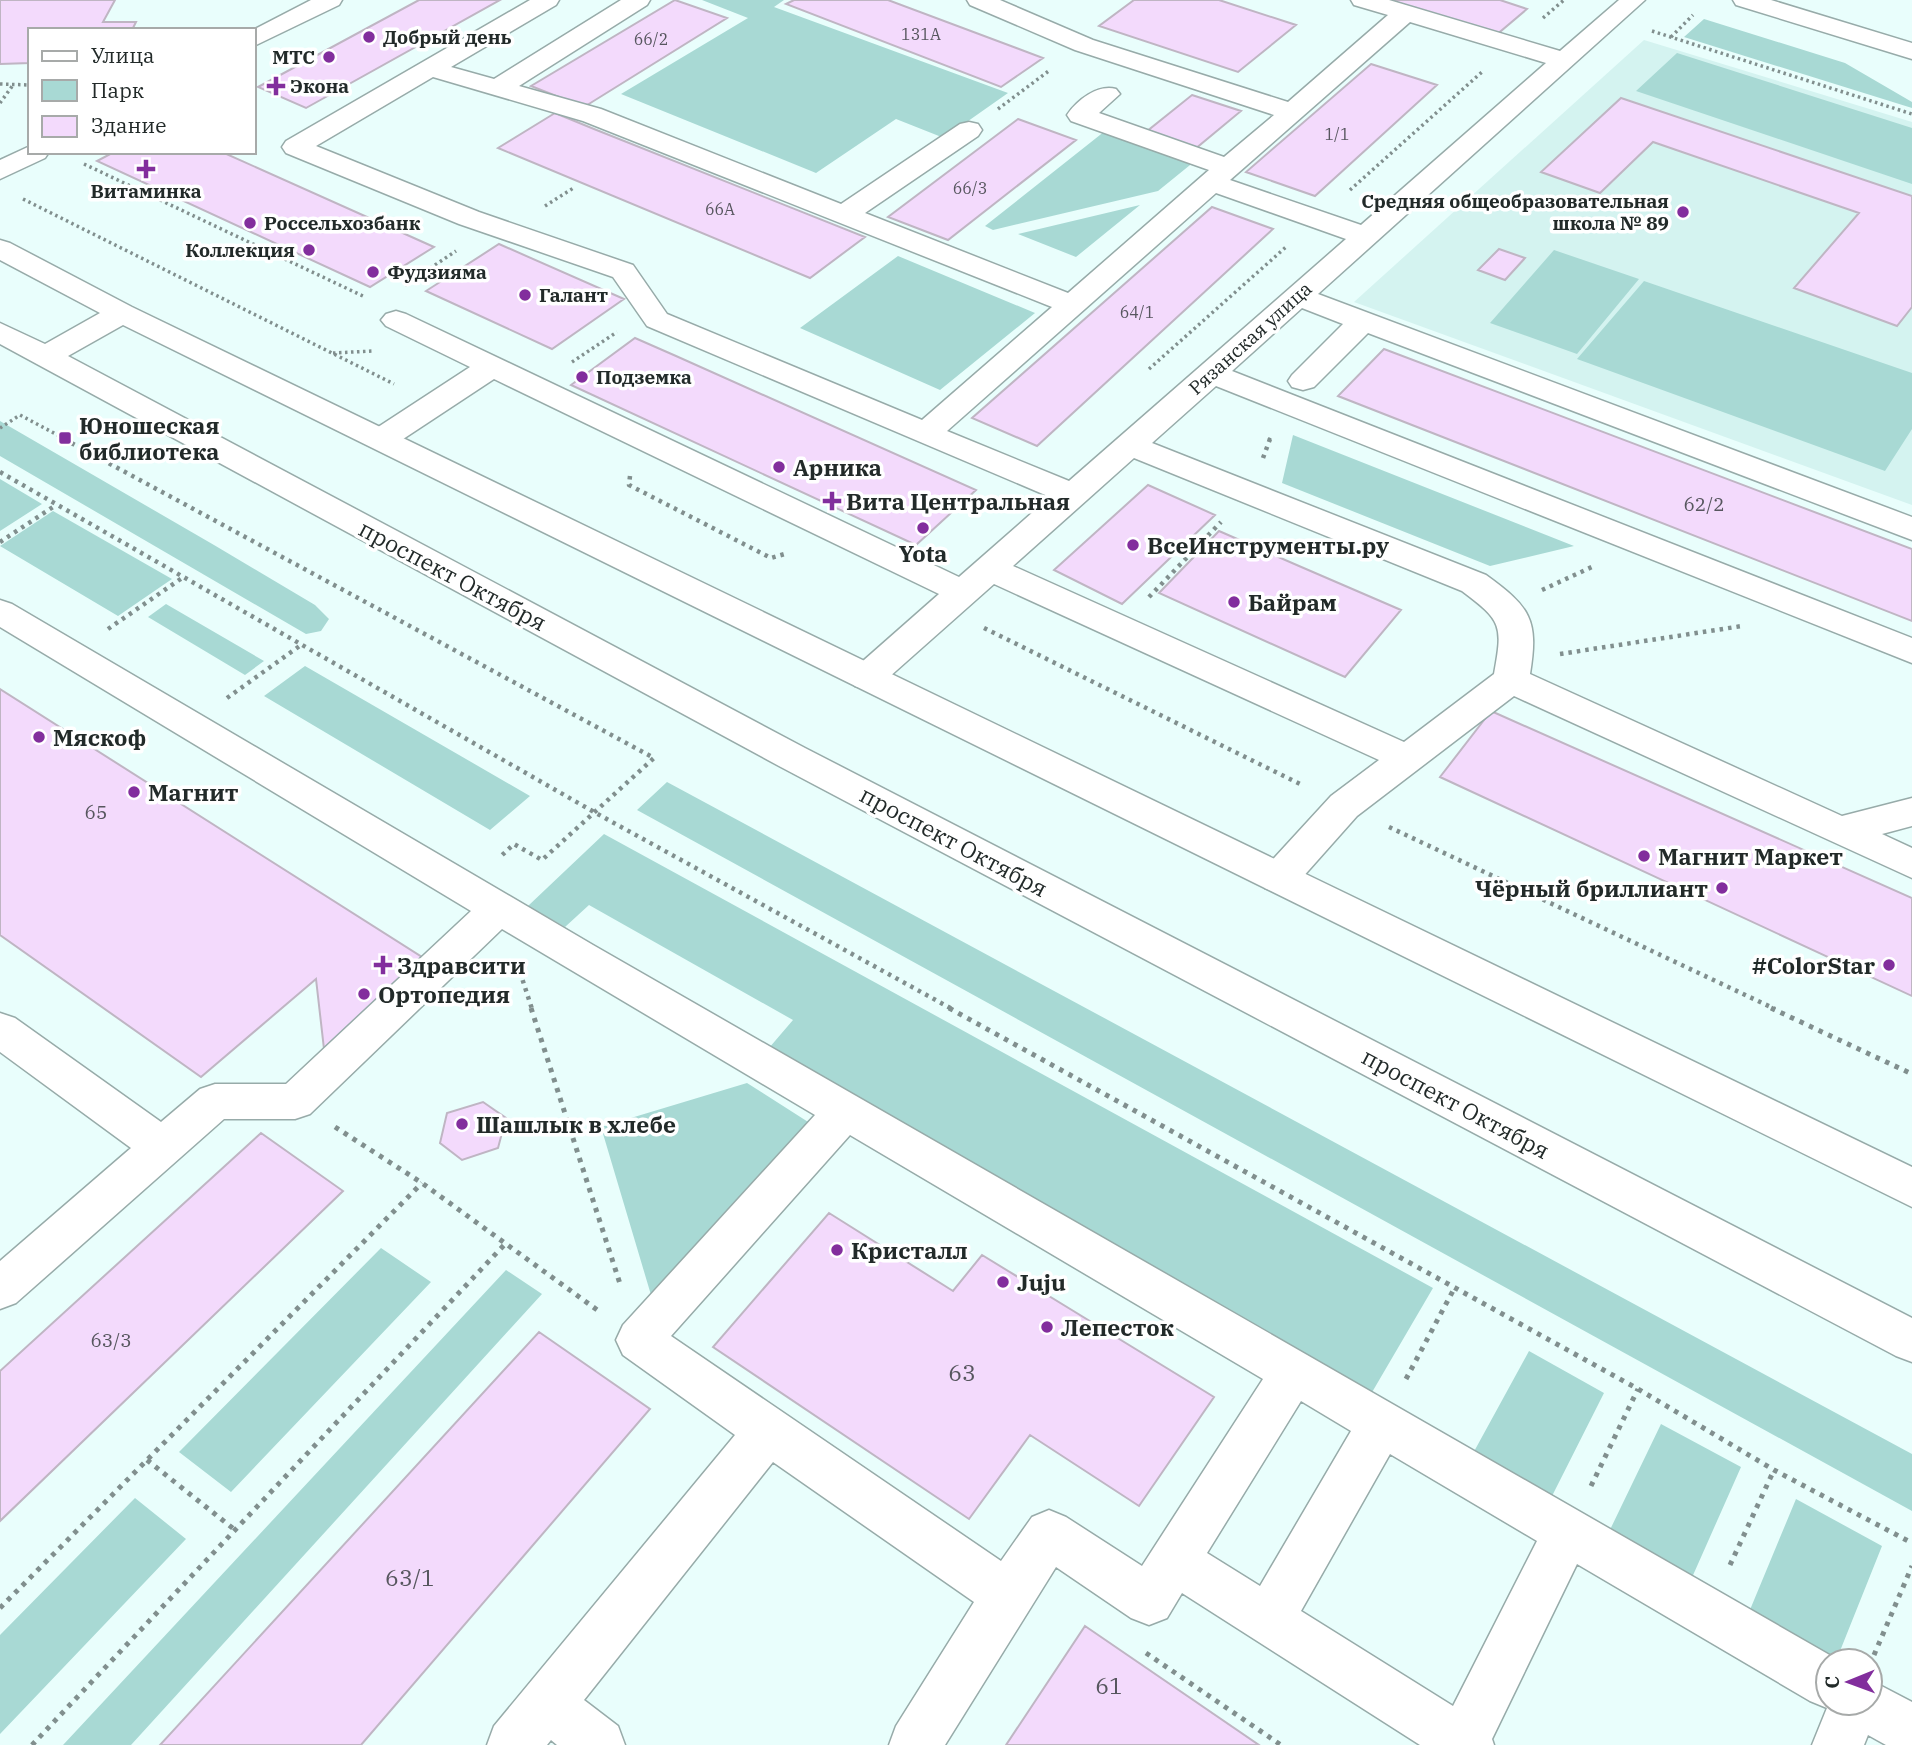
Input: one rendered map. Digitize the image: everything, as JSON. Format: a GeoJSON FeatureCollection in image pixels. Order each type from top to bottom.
{"type":"FeatureCollection","features":[{"type":"Feature","properties":{"kind":"main road"},"geometry":{"type":"LineString","coordinates":[[256,38],[330,0]]}},
{"type":"Feature","properties":{"kind":"main road"},"geometry":{"type":"LineString","coordinates":[[547,0],[295,147],[469,218],[623,271],[657,320],[1073,495]]}},
{"type":"Feature","properties":{"kind":"main road"},"geometry":{"type":"LineString","coordinates":[[498,88],[638,0]]}},
{"type":"Feature","properties":{"kind":"main road"},"geometry":{"type":"LineString","coordinates":[[979,0],[1084,45],[1292,112]]}},
{"type":"Feature","properties":{"kind":"main road"},"geometry":{"type":"LineString","coordinates":[[1363,0],[1563,60]]}},
{"type":"Feature","properties":{"kind":"main road","name":"Рязанская улица"},"geometry":{"type":"LineString","coordinates":[[867,677],[1633,0]]}},
{"type":"Feature","properties":{"kind":"main road"},"geometry":{"type":"LineString","coordinates":[[1745,0],[1912,51]]}},
{"type":"Feature","properties":{"kind":"main road"},"geometry":{"type":"LineString","coordinates":[[272,3],[302,14]]}},
{"type":"Feature","properties":{"kind":"main road"},"geometry":{"type":"LineString","coordinates":[[926,433],[1405,13]]}},
{"type":"Feature","properties":{"kind":"main road"},"geometry":{"type":"LineString","coordinates":[[431,69],[592,115],[1072,305]]}},
{"type":"Feature","properties":{"kind":"main road"},"geometry":{"type":"LineString","coordinates":[[1107,94],[1080,115],[1317,219],[1365,236]]}},
{"type":"Feature","properties":{"kind":"main road"},"geometry":{"type":"LineString","coordinates":[[845,214],[969,130]]}},
{"type":"Feature","properties":{"kind":"main road"},"geometry":{"type":"LineString","coordinates":[[0,171],[32,154]]}},
{"type":"Feature","properties":{"kind":"main road"},"geometry":{"type":"LineString","coordinates":[[0,249],[122,313],[383,438],[1912,1188]]}},
{"type":"Feature","properties":{"kind":"main road"},"geometry":{"type":"LineString","coordinates":[[1297,296],[1912,529]]}},
{"type":"Feature","properties":{"kind":"main road"},"geometry":{"type":"LineString","coordinates":[[386,312],[954,601]]}},
{"type":"Feature","properties":{"kind":"main road"},"geometry":{"type":"LineString","coordinates":[[45,357],[122,313]]}},
{"type":"Feature","properties":{"kind":"main road"},"geometry":{"type":"LineString","coordinates":[[1303,381],[1362,322]]}},
{"type":"Feature","properties":{"kind":"main road","name":"проспект Октября"},"geometry":{"type":"LineString","coordinates":[[0,332],[805,763],[1912,1341]]}},
{"type":"Feature","properties":{"kind":"main road"},"geometry":{"type":"LineString","coordinates":[[383,438],[492,366]]}},
{"type":"Feature","properties":{"kind":"main road"},"geometry":{"type":"LineString","coordinates":[[1211,373],[1912,651]]}},
{"type":"Feature","properties":{"kind":"main road"},"geometry":{"type":"LineString","coordinates":[[1129,445],[1474,583],[1506,606],[1519,634],[1513,671],[1344,806],[1279,877]]}},
{"type":"Feature","properties":{"kind":"main road"},"geometry":{"type":"LineString","coordinates":[[990,569],[1405,757]]}},
{"type":"Feature","properties":{"kind":"main road"},"geometry":{"type":"LineString","coordinates":[[0,612],[845,1111],[1814,1674]]}},
{"type":"Feature","properties":{"kind":"main road"},"geometry":{"type":"LineString","coordinates":[[1513,671],[1912,864]]}},
{"type":"Feature","properties":{"kind":"main road"},"geometry":{"type":"LineString","coordinates":[[1839,831],[1912,812]]}},
{"type":"Feature","properties":{"kind":"main road"},"geometry":{"type":"LineString","coordinates":[[0,1289],[215,1101],[295,1102],[483,898]]}},
{"type":"Feature","properties":{"kind":"main road"},"geometry":{"type":"LineString","coordinates":[[0,1030],[163,1147]]}},
{"type":"Feature","properties":{"kind":"main road"},"geometry":{"type":"LineString","coordinates":[[845,1111],[639,1340],[1007,1595]]}},
{"type":"Feature","properties":{"kind":"main road"},"geometry":{"type":"LineString","coordinates":[[915,1745],[1007,1595],[1049,1534],[1149,1600],[1293,1371]]}},
{"type":"Feature","properties":{"kind":"main road"},"geometry":{"type":"LineString","coordinates":[[1269,1619],[1381,1423]]}},
{"type":"Feature","properties":{"kind":"main road"},"geometry":{"type":"LineString","coordinates":[[513,1745],[768,1431]]}},
{"type":"Feature","properties":{"kind":"main road"},"geometry":{"type":"LineString","coordinates":[[1174,1560],[1466,1743],[1568,1531]]}},
{"type":"Feature","properties":{"kind":"main road"},"geometry":{"type":"LineString","coordinates":[[548,1704],[598,1745]]}},
{"type":"Feature","properties":{"kind":"main road"},"geometry":{"type":"LineString","coordinates":[[1884,1715],[1912,1731]]}},
{"type":"Feature","properties":{"kind":"main road"},"geometry":{"type":"LineString","coordinates":[[1838,1745],[1849,1717]]}},
{"type":"Feature","properties":{"kind":"path"},"geometry":{"type":"LineString","coordinates":[[1142,375],[1564,0]]}},
{"type":"Feature","properties":{"kind":"path"},"geometry":{"type":"LineString","coordinates":[[1671,37],[1693,15]]}},
{"type":"Feature","properties":{"kind":"path"},"geometry":{"type":"LineString","coordinates":[[1649,30],[1912,114]]}},
{"type":"Feature","properties":{"kind":"path"},"geometry":{"type":"LineString","coordinates":[[969,130],[1084,45]]}},
{"type":"Feature","properties":{"kind":"path"},"geometry":{"type":"LineString","coordinates":[[0,84],[28,85]]}},
{"type":"Feature","properties":{"kind":"path"},"geometry":{"type":"LineString","coordinates":[[0,103],[13,84]]}},
{"type":"Feature","properties":{"kind":"path"},"geometry":{"type":"LineString","coordinates":[[84,164],[366,298],[386,312],[463,247]]}},
{"type":"Feature","properties":{"kind":"path"},"geometry":{"type":"LineString","coordinates":[[24,200],[434,404]]}},
{"type":"Feature","properties":{"kind":"path"},"geometry":{"type":"LineString","coordinates":[[535,386],[650,310]]}},
{"type":"Feature","properties":{"kind":"path"},"geometry":{"type":"LineString","coordinates":[[332,353],[374,351]]}},
{"type":"Feature","properties":{"kind":"path"},"geometry":{"type":"LineString","coordinates":[[0,428],[20,415],[654,758],[542,860],[514,844],[483,898],[639,1340]]}},
{"type":"Feature","properties":{"kind":"path"},"geometry":{"type":"LineString","coordinates":[[0,472],[594,812],[1638,1389],[1774,1470],[1912,1543]]}},
{"type":"Feature","properties":{"kind":"path"},"geometry":{"type":"LineString","coordinates":[[629,485],[771,558]]}},
{"type":"Feature","properties":{"kind":"path"},"geometry":{"type":"LineString","coordinates":[[0,542],[56,505]]}},
{"type":"Feature","properties":{"kind":"path"},"geometry":{"type":"LineString","coordinates":[[1506,606],[1643,544]]}},
{"type":"Feature","properties":{"kind":"path"},"geometry":{"type":"LineString","coordinates":[[132,612],[182,578]]}},
{"type":"Feature","properties":{"kind":"path"},"geometry":{"type":"LineString","coordinates":[[954,601],[1344,806],[1912,1074]]}},
{"type":"Feature","properties":{"kind":"path"},"geometry":{"type":"LineString","coordinates":[[1513,671],[1819,614]]}},
{"type":"Feature","properties":{"kind":"path"},"geometry":{"type":"LineString","coordinates":[[250,682],[301,645]]}},
{"type":"Feature","properties":{"kind":"path"},"geometry":{"type":"LineString","coordinates":[[295,1102],[422,1183],[639,1340]]}},
{"type":"Feature","properties":{"kind":"path"},"geometry":{"type":"LineString","coordinates":[[0,1608],[422,1183]]}},
{"type":"Feature","properties":{"kind":"path"},"geometry":{"type":"LineString","coordinates":[[32,1745],[506,1243]]}},
{"type":"Feature","properties":{"kind":"path"},"geometry":{"type":"LineString","coordinates":[[1381,1423],[1455,1287]]}},
{"type":"Feature","properties":{"kind":"path"},"geometry":{"type":"LineString","coordinates":[[1568,1531],[1638,1389]]}},
{"type":"Feature","properties":{"kind":"path"},"geometry":{"type":"LineString","coordinates":[[147,1460],[235,1530]]}},
{"type":"Feature","properties":{"kind":"path"},"geometry":{"type":"LineString","coordinates":[[1708,1613],[1774,1470]]}},
{"type":"Feature","properties":{"kind":"path"},"geometry":{"type":"LineString","coordinates":[[1878,1647],[1912,1566]]}},
{"type":"Feature","properties":{"kind":"path"},"geometry":{"type":"LineString","coordinates":[[1136,1646],[1281,1745]]}},
{"type":"Feature","properties":{"kind":"shaded area","name":"Средняя общеобразовательная школа № 89"},"geometry":{"type":"Polygon","coordinates":[[[1644,40],[1912,122],[1912,505],[1354,302],[1644,40]]]}},
{"type":"Feature","properties":{"kind":"green space"},"geometry":{"type":"Polygon","coordinates":[[[702,0],[784,0],[774,7],[1008,93],[944,138],[896,119],[816,173],[621,94],[748,18],[702,0]]]}},
{"type":"Feature","properties":{"kind":"green space"},"geometry":{"type":"Polygon","coordinates":[[[1704,19],[1845,63],[1912,102],[1912,108],[1684,37],[1704,19]]]}},
{"type":"Feature","properties":{"kind":"green space"},"geometry":{"type":"Polygon","coordinates":[[[1677,53],[1912,128],[1912,184],[1636,91],[1677,53]]]}},
{"type":"Feature","properties":{"kind":"green space"},"geometry":{"type":"Polygon","coordinates":[[[1105,131],[1195,161],[1158,191],[993,230],[985,226],[1105,131]]]}},
{"type":"Feature","properties":{"kind":"green space"},"geometry":{"type":"Polygon","coordinates":[[[1140,205],[1076,257],[1018,234],[1140,205]]]}},
{"type":"Feature","properties":{"kind":"green space"},"geometry":{"type":"Polygon","coordinates":[[[1554,250],[1639,279],[1577,354],[1490,323],[1554,250]]]}},
{"type":"Feature","properties":{"kind":"green space"},"geometry":{"type":"Polygon","coordinates":[[[898,256],[1035,313],[940,390],[800,328],[898,256]]]}},
{"type":"Feature","properties":{"kind":"green space"},"geometry":{"type":"Polygon","coordinates":[[[1644,281],[1912,373],[1912,429],[1885,471],[1577,359],[1644,281]]]}},
{"type":"Feature","properties":{"kind":"green space"},"geometry":{"type":"Polygon","coordinates":[[[0,421],[315,605],[329,619],[321,631],[306,634],[0,456],[0,421]]]}},
{"type":"Feature","properties":{"kind":"green space"},"geometry":{"type":"Polygon","coordinates":[[[1293,435],[1574,546],[1490,566],[1282,483],[1293,435]]]}},
{"type":"Feature","properties":{"kind":"green space"},"geometry":{"type":"Polygon","coordinates":[[[0,479],[42,504],[0,531],[0,479]]]}},
{"type":"Feature","properties":{"kind":"green space"},"geometry":{"type":"Polygon","coordinates":[[[53,511],[172,579],[118,616],[0,546],[53,511]]]}},
{"type":"Feature","properties":{"kind":"green space"},"geometry":{"type":"Polygon","coordinates":[[[166,604],[264,661],[245,675],[148,617],[166,604]]]}},
{"type":"Feature","properties":{"kind":"green space"},"geometry":{"type":"Polygon","coordinates":[[[305,666],[530,796],[490,830],[264,696],[305,666]]]}},
{"type":"Feature","properties":{"kind":"green space"},"geometry":{"type":"Polygon","coordinates":[[[667,782],[1912,1454],[1912,1511],[637,810],[667,782]]]}},
{"type":"Feature","properties":{"kind":"green space"},"geometry":{"type":"Polygon","coordinates":[[[604,834],[1433,1288],[1371,1394],[769,1048],[793,1020],[589,905],[565,927],[528,906],[604,834]]]}},
{"type":"Feature","properties":{"kind":"green space"},"geometry":{"type":"Polygon","coordinates":[[[747,1083],[816,1127],[654,1305],[601,1127],[747,1083]]]}},
{"type":"Feature","properties":{"kind":"green space"},"geometry":{"type":"Polygon","coordinates":[[[381,1248],[431,1282],[231,1492],[179,1452],[381,1248]]]}},
{"type":"Feature","properties":{"kind":"green space"},"geometry":{"type":"Polygon","coordinates":[[[506,1270],[542,1294],[131,1745],[63,1745],[506,1270]]]}},
{"type":"Feature","properties":{"kind":"green space"},"geometry":{"type":"Polygon","coordinates":[[[1529,1351],[1604,1393],[1549,1502],[1471,1457],[1529,1351]]]}},
{"type":"Feature","properties":{"kind":"green space"},"geometry":{"type":"Polygon","coordinates":[[[1661,1424],[1741,1467],[1690,1582],[1607,1536],[1661,1424]]]}},
{"type":"Feature","properties":{"kind":"green space"},"geometry":{"type":"Polygon","coordinates":[[[135,1498],[186,1539],[0,1734],[0,1635],[135,1498]]]}},
{"type":"Feature","properties":{"kind":"green space"},"geometry":{"type":"Polygon","coordinates":[[[1796,1499],[1882,1546],[1842,1647],[1814,1647],[1814,1653],[1747,1617],[1796,1499]]]}},
{"type":"Feature","properties":{"kind":"building"},"geometry":{"type":"Polygon","coordinates":[[[0,0],[115,0],[103,22],[136,22],[133,28],[28,28],[28,63],[0,64],[0,0]]]}},
{"type":"Feature","properties":{"kind":"building"},"geometry":{"type":"Polygon","coordinates":[[[419,0],[500,0],[306,108],[258,87],[419,0]]]}},
{"type":"Feature","properties":{"kind":"building"},"geometry":{"type":"Polygon","coordinates":[[[675,0],[727,18],[584,107],[531,86],[675,0]]]}},
{"type":"Feature","properties":{"kind":"building"},"geometry":{"type":"Polygon","coordinates":[[[794,0],[888,0],[1043,58],[1001,87],[786,4],[794,0]]]}},
{"type":"Feature","properties":{"kind":"building"},"geometry":{"type":"Polygon","coordinates":[[[1134,0],[1219,0],[1296,25],[1238,72],[1099,26],[1134,0]]]}},
{"type":"Feature","properties":{"kind":"building"},"geometry":{"type":"Polygon","coordinates":[[[1388,0],[1500,0],[1527,9],[1495,36],[1388,0]]]}},
{"type":"Feature","properties":{"kind":"building"},"geometry":{"type":"Polygon","coordinates":[[[1371,64],[1437,85],[1315,196],[1246,172],[1371,64]]]}},
{"type":"Feature","properties":{"kind":"building"},"geometry":{"type":"Polygon","coordinates":[[[1192,95],[1241,111],[1195,149],[1146,132],[1192,95]]]}},
{"type":"Feature","properties":{"kind":"building"},"geometry":{"type":"Polygon","coordinates":[[[1621,98],[1912,196],[1912,307],[1897,326],[1794,288],[1859,213],[1653,142],[1600,193],[1541,172],[1621,98]]]}},
{"type":"Feature","properties":{"kind":"building"},"geometry":{"type":"Polygon","coordinates":[[[555,113],[865,237],[810,278],[498,148],[555,113]]]}},
{"type":"Feature","properties":{"kind":"building"},"geometry":{"type":"Polygon","coordinates":[[[1018,119],[1076,140],[948,240],[888,217],[1018,119]]]}},
{"type":"Feature","properties":{"kind":"building"},"geometry":{"type":"Polygon","coordinates":[[[110,154],[226,154],[434,247],[370,287],[97,161],[110,154]]]}},
{"type":"Feature","properties":{"kind":"building"},"geometry":{"type":"Polygon","coordinates":[[[1212,207],[1273,229],[1037,446],[972,418],[1212,207]]]}},
{"type":"Feature","properties":{"kind":"building","name":"Галант"},"geometry":{"type":"Polygon","coordinates":[[[499,244],[624,299],[552,349],[426,291],[499,244]]]}},
{"type":"Feature","properties":{"kind":"building"},"geometry":{"type":"Polygon","coordinates":[[[1499,249],[1525,258],[1505,280],[1478,270],[1499,249]]]}},
{"type":"Feature","properties":{"kind":"building"},"geometry":{"type":"Polygon","coordinates":[[[635,338],[976,490],[916,545],[571,385],[635,338]]]}},
{"type":"Feature","properties":{"kind":"building"},"geometry":{"type":"Polygon","coordinates":[[[1384,349],[1912,549],[1912,621],[1338,396],[1384,349]]]}},
{"type":"Feature","properties":{"kind":"building"},"geometry":{"type":"Polygon","coordinates":[[[1148,485],[1215,515],[1122,604],[1054,570],[1148,485]]]}},
{"type":"Feature","properties":{"kind":"building"},"geometry":{"type":"Polygon","coordinates":[[[1219,531],[1401,610],[1345,677],[1159,593],[1219,531]]]}},
{"type":"Feature","properties":{"kind":"building"},"geometry":{"type":"Polygon","coordinates":[[[0,689],[425,959],[324,1049],[316,979],[201,1077],[0,935],[0,689]]]}},
{"type":"Feature","properties":{"kind":"building"},"geometry":{"type":"Polygon","coordinates":[[[1491,711],[1912,898],[1912,996],[1440,777],[1491,711]]]}},
{"type":"Feature","properties":{"kind":"building"},"geometry":{"type":"Polygon","coordinates":[[[483,1102],[506,1118],[498,1148],[462,1160],[440,1143],[447,1113],[483,1102]]]}},
{"type":"Feature","properties":{"kind":"building"},"geometry":{"type":"Polygon","coordinates":[[[261,1133],[343,1191],[0,1521],[0,1371],[261,1133]]]}},
{"type":"Feature","properties":{"kind":"building"},"geometry":{"type":"Polygon","coordinates":[[[829,1213],[953,1291],[982,1255],[1214,1397],[1139,1506],[1030,1435],[969,1519],[713,1347],[829,1213]]]}},
{"type":"Feature","properties":{"kind":"building"},"geometry":{"type":"Polygon","coordinates":[[[539,1332],[650,1409],[361,1745],[160,1745],[539,1332]]]}},
{"type":"Feature","properties":{"kind":"building"},"geometry":{"type":"Polygon","coordinates":[[[1085,1626],[1259,1745],[1006,1745],[1085,1626]]]}},
{"type":"Feature","properties":{"kind":"place","name":"Добрый день"},"geometry":{"type":"Point","coordinates":[369,37]}},
{"type":"Feature","properties":{"kind":"place","name":"МТС"},"geometry":{"type":"Point","coordinates":[329,57]}},
{"type":"Feature","properties":{"kind":"place","name":"Экона"},"geometry":{"type":"Point","coordinates":[276,86]}},
{"type":"Feature","properties":{"kind":"place","name":"Витаминка"},"geometry":{"type":"Point","coordinates":[146,169]}},
{"type":"Feature","properties":{"kind":"place","name":"Средняя общеобразовательная школа № 89"},"geometry":{"type":"Point","coordinates":[1683,212]}},
{"type":"Feature","properties":{"kind":"place","name":"Россельхозбанк"},"geometry":{"type":"Point","coordinates":[250,223]}},
{"type":"Feature","properties":{"kind":"place","name":"Коллекция"},"geometry":{"type":"Point","coordinates":[309,250]}},
{"type":"Feature","properties":{"kind":"place","name":"Фудзияма"},"geometry":{"type":"Point","coordinates":[373,272]}},
{"type":"Feature","properties":{"kind":"place","name":"Галант"},"geometry":{"type":"Point","coordinates":[525,295]}},
{"type":"Feature","properties":{"kind":"place","name":"Подземка"},"geometry":{"type":"Point","coordinates":[582,377]}},
{"type":"Feature","properties":{"kind":"place","name":"Юношеская библиотека"},"geometry":{"type":"Point","coordinates":[65,438]}},
{"type":"Feature","properties":{"kind":"place","name":"Арника"},"geometry":{"type":"Point","coordinates":[779,467]}},
{"type":"Feature","properties":{"kind":"place","name":"Вита Центральная"},"geometry":{"type":"Point","coordinates":[832,501]}},
{"type":"Feature","properties":{"kind":"place","name":"Yota"},"geometry":{"type":"Point","coordinates":[923,528]}},
{"type":"Feature","properties":{"kind":"place","name":"ВсеИнструменты.ру"},"geometry":{"type":"Point","coordinates":[1133,545]}},
{"type":"Feature","properties":{"kind":"place","name":"Байрам"},"geometry":{"type":"Point","coordinates":[1234,602]}},
{"type":"Feature","properties":{"kind":"place","name":"Мяскоф"},"geometry":{"type":"Point","coordinates":[39,737]}},
{"type":"Feature","properties":{"kind":"place","name":"Магнит"},"geometry":{"type":"Point","coordinates":[134,792]}},
{"type":"Feature","properties":{"kind":"place","name":"Магнит Маркет"},"geometry":{"type":"Point","coordinates":[1644,856]}},
{"type":"Feature","properties":{"kind":"place","name":"Чёрный бриллиант"},"geometry":{"type":"Point","coordinates":[1722,888]}},
{"type":"Feature","properties":{"kind":"place","name":"Здравсити"},"geometry":{"type":"Point","coordinates":[383,965]}},
{"type":"Feature","properties":{"kind":"place","name":"#ColorStar"},"geometry":{"type":"Point","coordinates":[1889,965]}},
{"type":"Feature","properties":{"kind":"place","name":"Ортопедия"},"geometry":{"type":"Point","coordinates":[364,994]}},
{"type":"Feature","properties":{"kind":"place","name":"Шашлык в хлебе"},"geometry":{"type":"Point","coordinates":[462,1124]}},
{"type":"Feature","properties":{"kind":"place","name":"Кристалл"},"geometry":{"type":"Point","coordinates":[837,1250]}},
{"type":"Feature","properties":{"kind":"place","name":"Juju"},"geometry":{"type":"Point","coordinates":[1003,1282]}},
{"type":"Feature","properties":{"kind":"place","name":"Лепесток"},"geometry":{"type":"Point","coordinates":[1047,1327]}}]}
